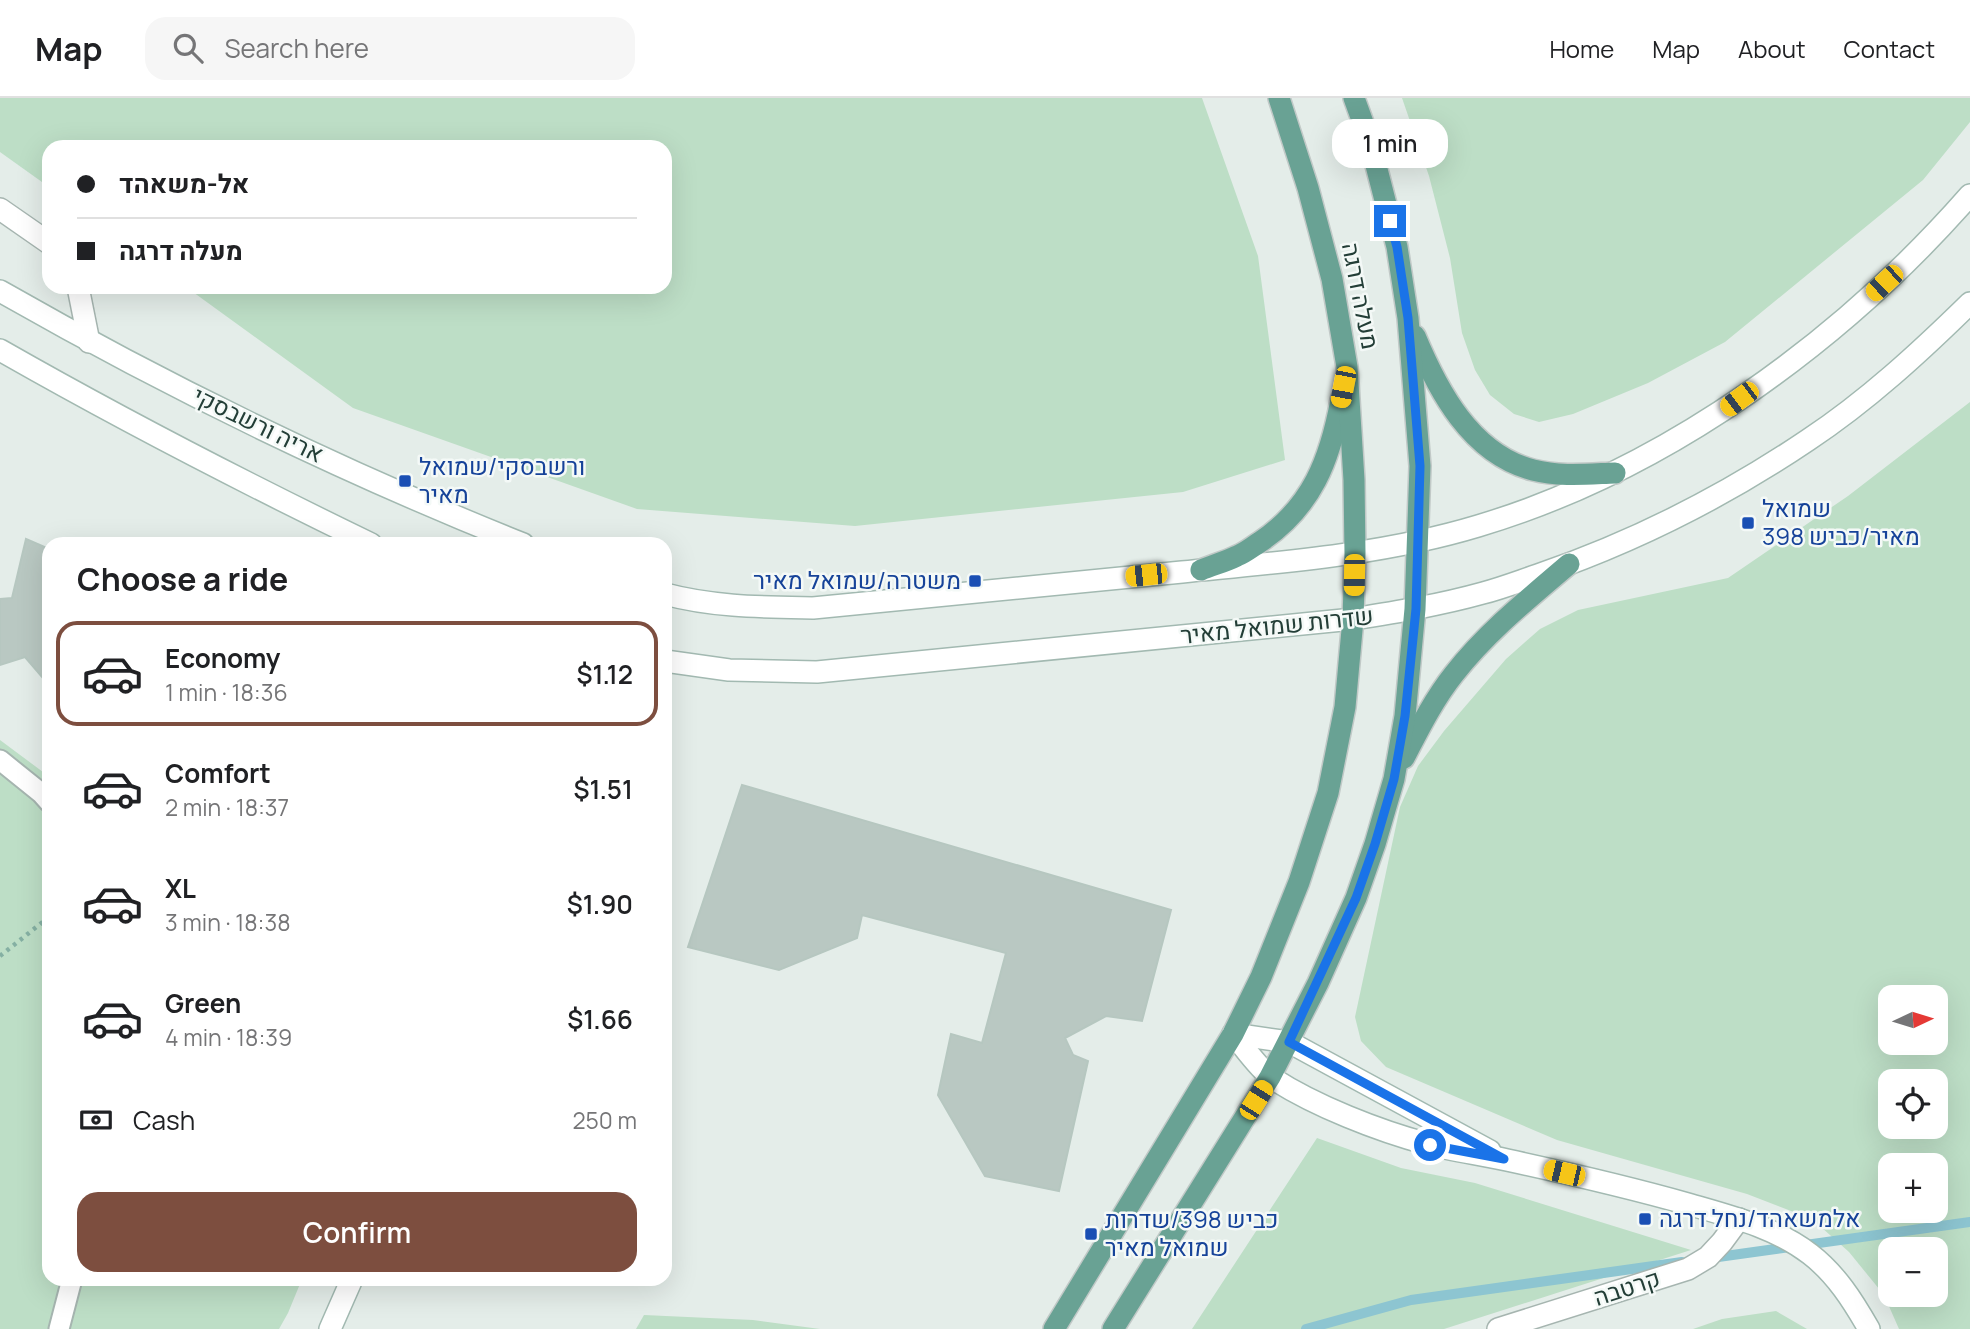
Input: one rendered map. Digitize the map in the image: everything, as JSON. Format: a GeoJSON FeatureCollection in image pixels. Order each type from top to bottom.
{"type":"FeatureCollection","features":[{"type":"Feature","properties":{"kind":"main road","name":"מעלה דרגה"},"geometry":{"type":"LineString","coordinates":[[1054,1329],[1233,1034],[1261,978],[1299,882],[1328,793],[1345,706],[1353,619],[1355,552],[1354,480],[1347,367],[1332,279],[1308,188],[1279,98]]}},
{"type":"Feature","properties":{"kind":"main road","name":"מעלה דרגה"},"geometry":{"type":"LineString","coordinates":[[1354,98],[1370,142],[1397,247],[1408,318],[1420,466],[1416,609],[1405,716],[1394,779]]}},
{"type":"Feature","properties":{"kind":"main road"},"geometry":{"type":"LineString","coordinates":[[1408,318],[1428,367],[1448,404],[1472,433],[1493,451],[1535,471],[1571,475],[1615,473]]}},
{"type":"Feature","properties":{"kind":"main road"},"geometry":{"type":"LineString","coordinates":[[1201,570],[1239,555],[1277,530],[1303,505],[1323,467],[1336,426],[1347,367]]}},
{"type":"Feature","properties":{"kind":"main road"},"geometry":{"type":"LineString","coordinates":[[1113,1329],[1289,1042],[1356,898],[1394,779],[1435,702],[1454,673],[1502,621],[1569,564]]}},
{"type":"Feature","properties":{"kind":"street"},"geometry":{"type":"LineString","coordinates":[[672,596],[744,607],[813,608],[1355,552],[1418,542],[1479,526],[1615,473],[1720,413],[1796,357],[1877,289],[1933,237],[1970,195]]}},
{"type":"Feature","properties":{"kind":"street"},"geometry":{"type":"LineString","coordinates":[[0,209],[42,238]]}},
{"type":"Feature","properties":{"kind":"street","name":"אריה ורשבסקי"},"geometry":{"type":"LineString","coordinates":[[0,291],[89,342],[277,437],[505,537]]}},
{"type":"Feature","properties":{"kind":"street"},"geometry":{"type":"LineString","coordinates":[[79,294],[89,342]]}},
{"type":"Feature","properties":{"kind":"street","name":"שדרות שמואל מאיר"},"geometry":{"type":"LineString","coordinates":[[672,663],[729,670],[817,672],[1353,619],[1416,609],[1486,593],[1628,541],[1721,494],[1809,439],[1876,389],[1970,303]]}},
{"type":"Feature","properties":{"kind":"street"},"geometry":{"type":"LineString","coordinates":[[0,350],[252,486],[357,537]]}},
{"type":"Feature","properties":{"kind":"street"},"geometry":{"type":"LineString","coordinates":[[1233,1034],[1289,1042],[1504,1159]]}},
{"type":"Feature","properties":{"kind":"street"},"geometry":{"type":"LineString","coordinates":[[1233,1034],[1270,1077],[1321,1104],[1397,1135],[1442,1148],[1504,1159],[1652,1194],[1739,1219],[1773,1232],[1809,1253],[1833,1275],[1869,1329]]}},
{"type":"Feature","properties":{"kind":"street","name":"קרטבה"},"geometry":{"type":"LineString","coordinates":[[1498,1329],[1688,1269],[1708,1257],[1739,1219]]}},
{"type":"Feature","properties":{"kind":"street"},"geometry":{"type":"LineString","coordinates":[[330,1329],[349,1286]]}},
{"type":"Feature","properties":{"kind":"lane"},"geometry":{"type":"LineString","coordinates":[[0,760],[42,794]]}},
{"type":"Feature","properties":{"kind":"lane"},"geometry":{"type":"LineString","coordinates":[[59,1329],[70,1286]]}},
{"type":"Feature","properties":{"kind":"path"},"geometry":{"type":"LineString","coordinates":[[0,956],[42,923]]}},
{"type":"Feature","properties":{"kind":"green space"},"geometry":{"type":"Polygon","coordinates":[[[0,98],[1202,98],[1258,256],[1285,460],[1183,492],[855,526],[637,509],[353,408],[196,294],[672,294],[672,140],[42,140],[42,182],[0,152],[0,98]]]}},
{"type":"Feature","properties":{"kind":"green space"},"geometry":{"type":"Polygon","coordinates":[[[1402,98],[1970,98],[1970,122],[1923,180],[1725,342],[1648,383],[1573,414],[1539,422],[1514,414],[1490,395],[1475,370],[1462,333],[1450,258],[1429,176],[1402,98]]]}},
{"type":"Feature","properties":{"kind":"green space"},"geometry":{"type":"Polygon","coordinates":[[[1970,402],[1970,1329],[1899,1329],[1889,1307],[1948,1307],[1948,1237],[1878,1237],[1878,1288],[1849,1252],[1812,1219],[1747,1194],[1557,1140],[1386,1067],[1361,1041],[1355,1017],[1400,807],[1418,766],[1444,731],[1506,659],[1540,629],[1578,610],[1728,578],[1848,496],[1970,402]]]}},
{"type":"Feature","properties":{"kind":"green space"},"geometry":{"type":"Polygon","coordinates":[[[0,740],[42,771],[42,1286],[299,1286],[279,1329],[0,1329],[0,740]]]}},
{"type":"Feature","properties":{"kind":"green space"},"geometry":{"type":"Polygon","coordinates":[[[1317,1138],[1401,1168],[1475,1183],[1691,1250],[1444,1329],[1192,1329],[1317,1138]]]}},
{"type":"Feature","properties":{"kind":"green space"},"geometry":{"type":"Polygon","coordinates":[[[1776,1311],[1807,1329],[1693,1329],[1722,1319],[1776,1311]]]}},
{"type":"Feature","properties":{"kind":"green space"},"geometry":{"type":"Polygon","coordinates":[[[644,1315],[753,1320],[820,1329],[636,1329],[644,1315]]]}},
{"type":"Feature","properties":{"kind":"building"},"geometry":{"type":"Polygon","coordinates":[[[26,539],[42,546],[42,677],[25,657],[0,665],[0,599],[12,598],[26,539]]]}},
{"type":"Feature","properties":{"kind":"building"},"geometry":{"type":"Polygon","coordinates":[[[742,785],[1171,910],[1142,1021],[1106,1016],[1065,1038],[1073,1055],[1088,1061],[1059,1191],[985,1176],[938,1095],[951,1034],[982,1043],[1006,953],[862,915],[857,938],[779,970],[688,947],[742,785]]]}},
{"type":"Feature","properties":{"kind":"waterway"},"geometry":{"type":"LineString","coordinates":[[1711,1258],[1970,1222]]}},
{"type":"Feature","properties":{"kind":"waterway"},"geometry":{"type":"LineString","coordinates":[[1306,1329],[1411,1300],[1682,1262]]}},
{"type":"Feature","properties":{"kind":"place","name":"ורשבסקי/שמואל מאיר"},"geometry":{"type":"Point","coordinates":[405,481]}},
{"type":"Feature","properties":{"kind":"place","name":"שמואל מאיר/כביש 398"},"geometry":{"type":"Point","coordinates":[1748,523]}},
{"type":"Feature","properties":{"kind":"place","name":"משטרה/שמואל מאיר"},"geometry":{"type":"Point","coordinates":[975,581]}},
{"type":"Feature","properties":{"kind":"place","name":"אלמשאהד/נחל דרגה"},"geometry":{"type":"Point","coordinates":[1645,1219]}},
{"type":"Feature","properties":{"kind":"place","name":"כביש 398/שדרות שמואל מאיר"},"geometry":{"type":"Point","coordinates":[1091,1234]}},
{"type":"Feature","properties":{"kind":"route"},"geometry":{"type":"LineString","coordinates":[[1390,221],[1397,247],[1408,318],[1420,466],[1416,609],[1405,716],[1394,779],[1356,898],[1289,1042],[1504,1159],[1430,1145]]}}]}
